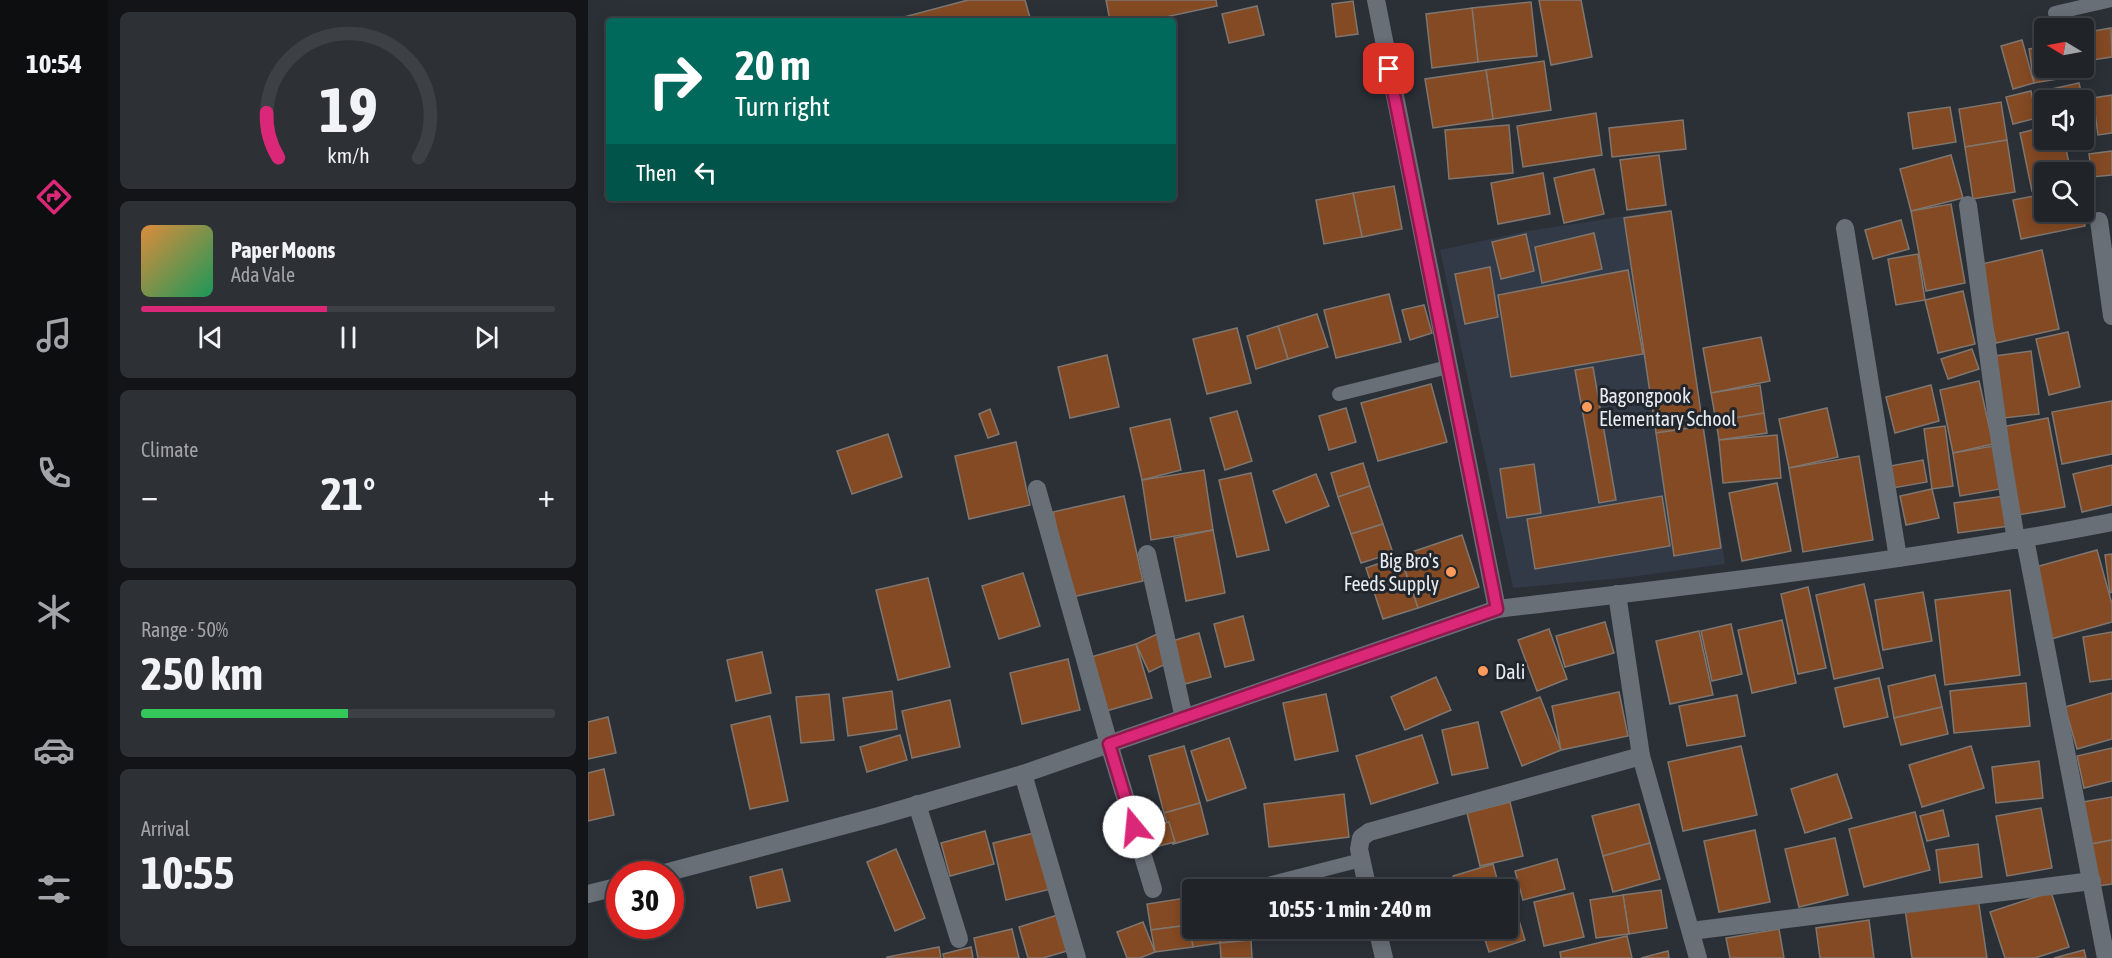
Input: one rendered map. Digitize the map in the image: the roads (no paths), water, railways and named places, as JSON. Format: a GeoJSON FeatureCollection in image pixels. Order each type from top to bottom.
{"type":"FeatureCollection","features":[{"type":"Feature","properties":{"kind":"street"},"geometry":{"type":"LineString","coordinates":[[1376,0],[1497,609]]}},
{"type":"Feature","properties":{"kind":"street"},"geometry":{"type":"LineString","coordinates":[[1968,205],[2001,449],[2092,881],[2106,958]]}},
{"type":"Feature","properties":{"kind":"street"},"geometry":{"type":"LineString","coordinates":[[2099,220],[2112,316]]}},
{"type":"Feature","properties":{"kind":"street"},"geometry":{"type":"LineString","coordinates":[[1845,228],[1898,558]]}},
{"type":"Feature","properties":{"kind":"street"},"geometry":{"type":"LineString","coordinates":[[1037,489],[1109,744],[1154,889]]}},
{"type":"Feature","properties":{"kind":"street"},"geometry":{"type":"LineString","coordinates":[[684,868],[1023,774],[1497,609],[1898,558],[2020,540],[2112,522]]}},
{"type":"Feature","properties":{"kind":"street"},"geometry":{"type":"LineString","coordinates":[[1147,554],[1184,718]]}},
{"type":"Feature","properties":{"kind":"street"},"geometry":{"type":"LineString","coordinates":[[1617,594],[1641,756],[1698,958]]}},
{"type":"Feature","properties":{"kind":"street"},"geometry":{"type":"LineString","coordinates":[[1365,879],[1359,849],[1362,838],[1370,831],[1641,756]]}},
{"type":"Feature","properties":{"kind":"street"},"geometry":{"type":"LineString","coordinates":[[1023,774],[1077,958]]}},
{"type":"Feature","properties":{"kind":"street"},"geometry":{"type":"LineString","coordinates":[[917,804],[959,939]]}},
{"type":"Feature","properties":{"kind":"street"},"geometry":{"type":"LineString","coordinates":[[1691,932],[2092,881]]}},
{"type":"Feature","properties":{"kind":"street"},"geometry":{"type":"LineString","coordinates":[[588,894],[606,890]]}},
{"type":"Feature","properties":{"kind":"street"},"geometry":{"type":"LineString","coordinates":[[1380,939],[1384,958]]}},
{"type":"Feature","properties":{"kind":"lane"},"geometry":{"type":"LineString","coordinates":[[2055,13],[2111,0]]}},
{"type":"Feature","properties":{"kind":"lane"},"geometry":{"type":"LineString","coordinates":[[1339,394],[1449,367]]}},
{"type":"Feature","properties":{"kind":"lane"},"geometry":{"type":"LineString","coordinates":[[1288,879],[1361,860]]}},
{"type":"Feature","properties":{"kind":"place","name":"Bagongpook Elementary School"},"geometry":{"type":"Point","coordinates":[1587,407]}},
{"type":"Feature","properties":{"kind":"place","name":"Big Bro's Feeds Supply"},"geometry":{"type":"Point","coordinates":[1451,572]}},
{"type":"Feature","properties":{"kind":"place","name":"Dali"},"geometry":{"type":"Point","coordinates":[1483,671]}}]}
